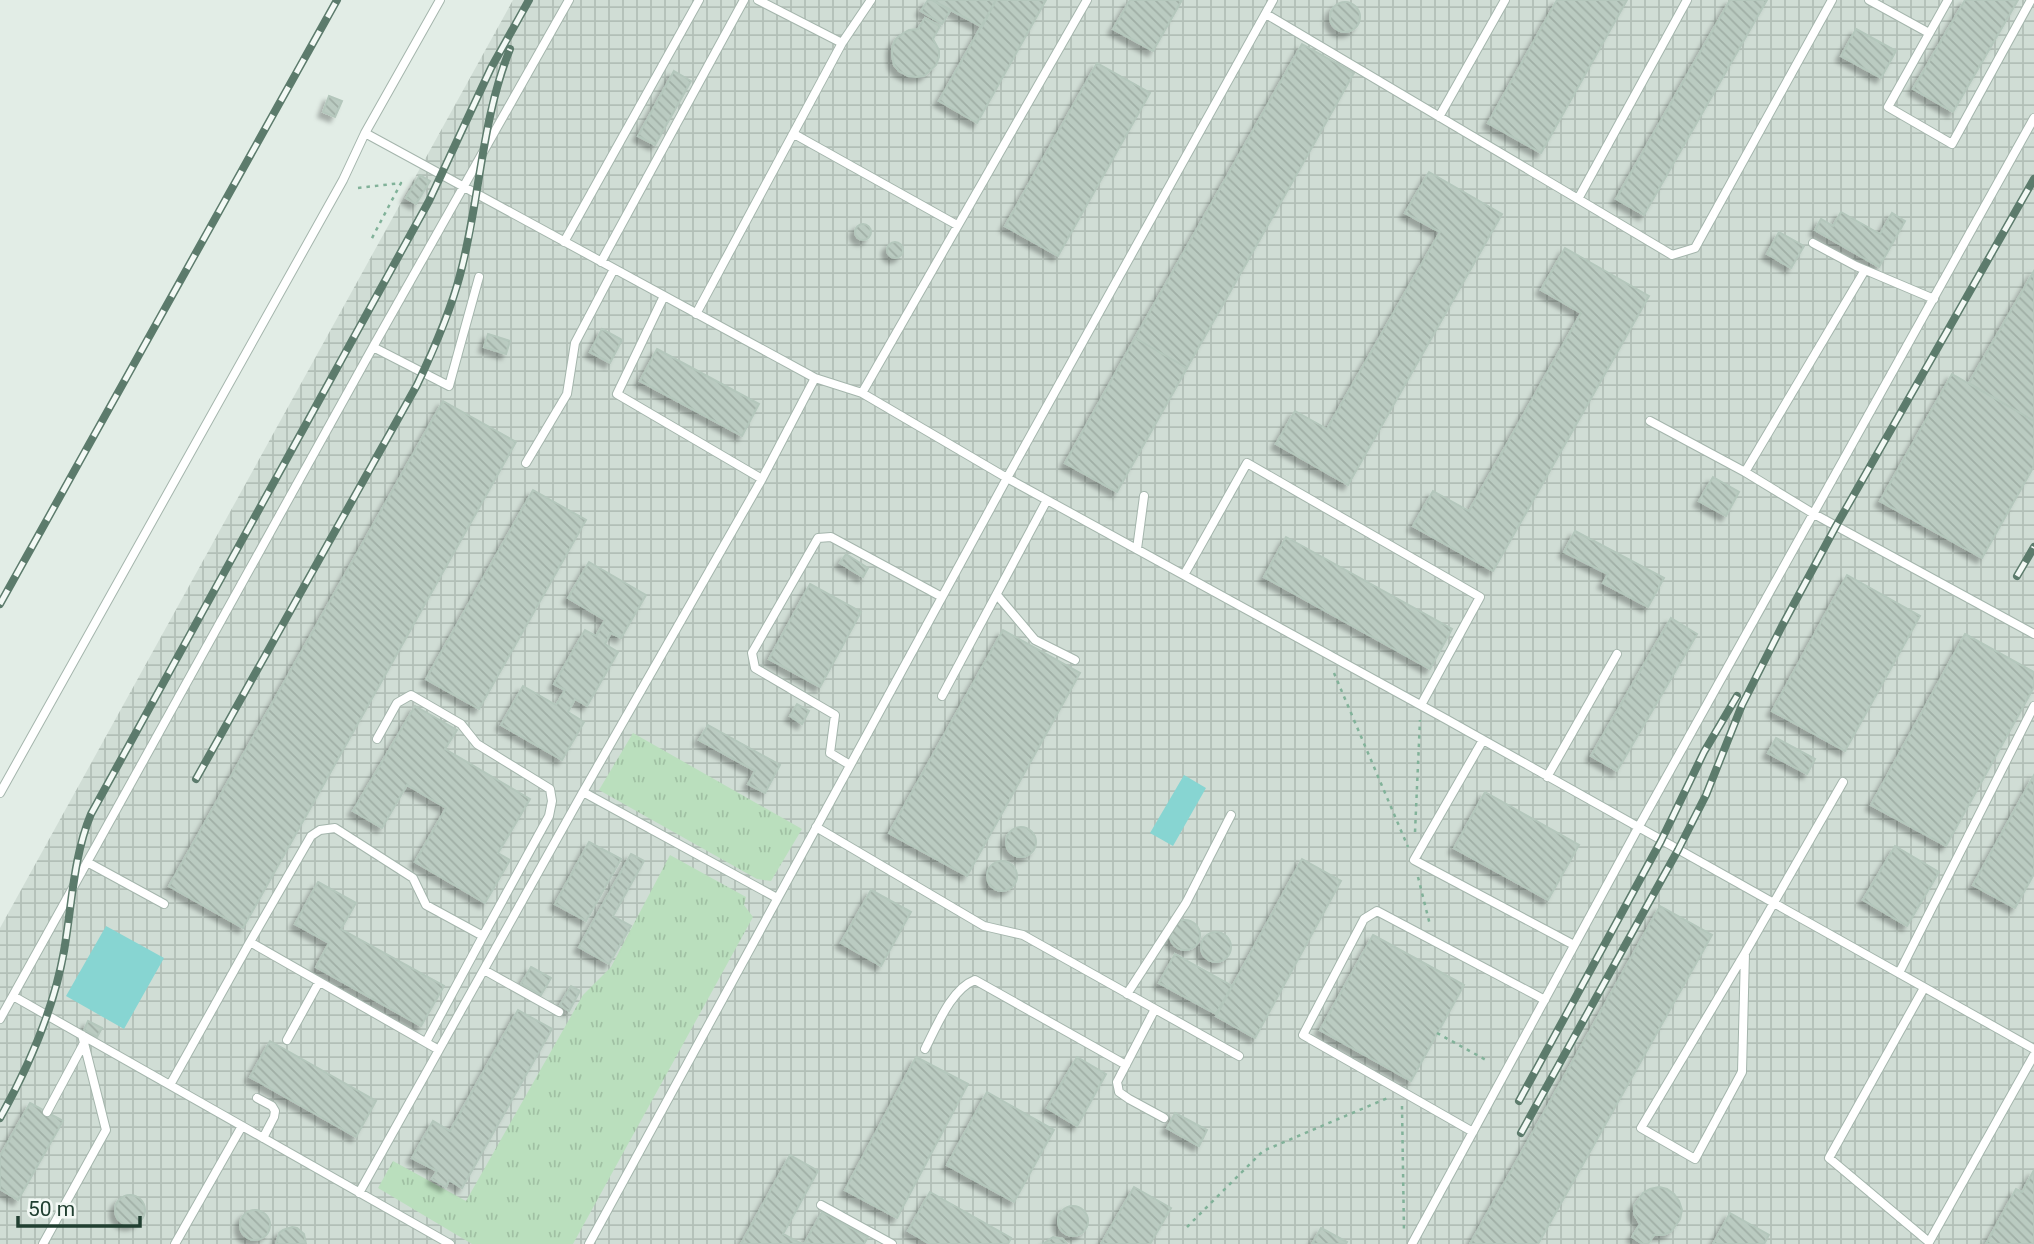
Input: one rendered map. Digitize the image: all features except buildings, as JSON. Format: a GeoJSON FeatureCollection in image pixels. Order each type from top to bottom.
{"type":"FeatureCollection","features":[{"type":"Feature","properties":{"kind":"lane"},"geometry":{"type":"LineString","coordinates":[[0,793],[440,0]]}},
{"type":"Feature","properties":{"kind":"lane"},"geometry":{"type":"LineString","coordinates":[[0,1019],[569,0]]}},
{"type":"Feature","properties":{"kind":"lane"},"geometry":{"type":"LineString","coordinates":[[564,242],[699,0]]}},
{"type":"Feature","properties":{"kind":"lane"},"geometry":{"type":"LineString","coordinates":[[601,262],[744,0]]}},
{"type":"Feature","properties":{"kind":"lane"},"geometry":{"type":"LineString","coordinates":[[758,0],[842,43]]}},
{"type":"Feature","properties":{"kind":"lane"},"geometry":{"type":"LineString","coordinates":[[696,314],[842,43],[871,0]]}},
{"type":"Feature","properties":{"kind":"lane"},"geometry":{"type":"LineString","coordinates":[[862,393],[1087,0]]}},
{"type":"Feature","properties":{"kind":"lane"},"geometry":{"type":"LineString","coordinates":[[589,1244],[1007,478],[1273,0]]}},
{"type":"Feature","properties":{"kind":"lane"},"geometry":{"type":"LineString","coordinates":[[1439,117],[1505,0]]}},
{"type":"Feature","properties":{"kind":"lane"},"geometry":{"type":"LineString","coordinates":[[1578,199],[1687,0]]}},
{"type":"Feature","properties":{"kind":"lane"},"geometry":{"type":"LineString","coordinates":[[1266,14],[1672,255],[1695,248],[1832,0]]}},
{"type":"Feature","properties":{"kind":"lane"},"geometry":{"type":"LineString","coordinates":[[1869,0],[1930,33]]}},
{"type":"Feature","properties":{"kind":"lane"},"geometry":{"type":"LineString","coordinates":[[1948,0],[1888,107],[1952,144],[2031,0]]}},
{"type":"Feature","properties":{"kind":"lane"},"geometry":{"type":"LineString","coordinates":[[1412,1244],[1638,828],[2034,118]]}},
{"type":"Feature","properties":{"kind":"lane"},"geometry":{"type":"LineString","coordinates":[[365,134],[815,379],[862,393],[1007,478],[1421,705],[1924,988],[2034,1052],[1929,1243],[1829,1158],[1924,988]]}},
{"type":"Feature","properties":{"kind":"lane"},"geometry":{"type":"LineString","coordinates":[[794,134],[957,225]]}},
{"type":"Feature","properties":{"kind":"lane"},"geometry":{"type":"LineString","coordinates":[[2025,134],[2034,138]]}},
{"type":"Feature","properties":{"kind":"lane"},"geometry":{"type":"LineString","coordinates":[[1813,243],[1865,270],[1934,299]]}},
{"type":"Feature","properties":{"kind":"lane"},"geometry":{"type":"LineString","coordinates":[[526,463],[567,394],[575,343],[614,269]]}},
{"type":"Feature","properties":{"kind":"lane"},"geometry":{"type":"LineString","coordinates":[[1745,472],[1865,270]]}},
{"type":"Feature","properties":{"kind":"lane"},"geometry":{"type":"LineString","coordinates":[[373,347],[449,386],[479,277]]}},
{"type":"Feature","properties":{"kind":"lane"},"geometry":{"type":"LineString","coordinates":[[664,296],[617,394],[762,479]]}},
{"type":"Feature","properties":{"kind":"lane"},"geometry":{"type":"LineString","coordinates":[[359,1192],[762,479],[815,379]]}},
{"type":"Feature","properties":{"kind":"lane"},"geometry":{"type":"LineString","coordinates":[[1650,421],[2034,634]]}},
{"type":"Feature","properties":{"kind":"lane"},"geometry":{"type":"LineString","coordinates":[[1184,575],[1247,463],[1480,597],[1421,705]]}},
{"type":"Feature","properties":{"kind":"lane"},"geometry":{"type":"LineString","coordinates":[[1137,549],[1144,496]]}},
{"type":"Feature","properties":{"kind":"lane"},"geometry":{"type":"LineString","coordinates":[[942,696],[1047,500]]}},
{"type":"Feature","properties":{"kind":"lane"},"geometry":{"type":"LineString","coordinates":[[850,765],[830,753],[835,715],[755,668],[752,653],[818,538],[831,537],[942,597]]}},
{"type":"Feature","properties":{"kind":"lane"},"geometry":{"type":"LineString","coordinates":[[997,595],[1035,640],[1075,660]]}},
{"type":"Feature","properties":{"kind":"lane"},"geometry":{"type":"LineString","coordinates":[[1547,777],[1617,654]]}},
{"type":"Feature","properties":{"kind":"lane"},"geometry":{"type":"LineString","coordinates":[[377,739],[397,703],[411,695],[461,724],[477,744],[550,789],[552,801],[549,816],[426,1042]]}},
{"type":"Feature","properties":{"kind":"lane"},"geometry":{"type":"LineString","coordinates":[[1899,974],[2034,706]]}},
{"type":"Feature","properties":{"kind":"lane"},"geometry":{"type":"LineString","coordinates":[[1483,740],[1414,860],[1574,945]]}},
{"type":"Feature","properties":{"kind":"lane"},"geometry":{"type":"LineString","coordinates":[[1745,953],[1742,1072],[1695,1159],[1642,1128],[1843,782]]}},
{"type":"Feature","properties":{"kind":"lane"},"geometry":{"type":"LineString","coordinates":[[583,792],[777,898]]}},
{"type":"Feature","properties":{"kind":"lane"},"geometry":{"type":"LineString","coordinates":[[1126,994],[1186,902],[1231,815]]}},
{"type":"Feature","properties":{"kind":"lane"},"geometry":{"type":"LineString","coordinates":[[816,827],[984,926],[1023,935],[1239,1056]]}},
{"type":"Feature","properties":{"kind":"lane"},"geometry":{"type":"LineString","coordinates":[[170,1085],[311,836],[320,830],[335,828],[413,878],[426,905],[483,936]]}},
{"type":"Feature","properties":{"kind":"lane"},"geometry":{"type":"LineString","coordinates":[[87,862],[164,904]]}},
{"type":"Feature","properties":{"kind":"lane"},"geometry":{"type":"LineString","coordinates":[[1473,1132],[1303,1035],[1364,919],[1377,911],[1545,1000]]}},
{"type":"Feature","properties":{"kind":"lane"},"geometry":{"type":"LineString","coordinates":[[250,943],[439,1050]]}},
{"type":"Feature","properties":{"kind":"lane"},"geometry":{"type":"LineString","coordinates":[[484,970],[559,1012]]}},
{"type":"Feature","properties":{"kind":"lane"},"geometry":{"type":"LineString","coordinates":[[925,1049],[956,992],[966,983],[975,980],[1126,1065]]}},
{"type":"Feature","properties":{"kind":"lane"},"geometry":{"type":"LineString","coordinates":[[288,1040],[319,982]]}},
{"type":"Feature","properties":{"kind":"lane"},"geometry":{"type":"LineString","coordinates":[[13,996],[83,1039],[170,1085],[450,1244]]}},
{"type":"Feature","properties":{"kind":"lane"},"geometry":{"type":"LineString","coordinates":[[1155,1009],[1117,1082],[1119,1092],[1164,1118]]}},
{"type":"Feature","properties":{"kind":"lane"},"geometry":{"type":"LineString","coordinates":[[47,1112],[83,1039]]}},
{"type":"Feature","properties":{"kind":"lane"},"geometry":{"type":"LineString","coordinates":[[43,1244],[106,1130],[83,1039]]}},
{"type":"Feature","properties":{"kind":"lane"},"geometry":{"type":"LineString","coordinates":[[257,1098],[272,1106],[275,1111],[263,1138]]}},
{"type":"Feature","properties":{"kind":"lane"},"geometry":{"type":"LineString","coordinates":[[175,1244],[242,1126]]}},
{"type":"Feature","properties":{"kind":"lane"},"geometry":{"type":"LineString","coordinates":[[821,1205],[892,1244]]}},
{"type":"Feature","properties":{"kind":"path"},"geometry":{"type":"LineString","coordinates":[[358,188],[401,183],[371,240]]}},
{"type":"Feature","properties":{"kind":"path"},"geometry":{"type":"LineString","coordinates":[[1326,653],[1414,860]]}},
{"type":"Feature","properties":{"kind":"path"},"geometry":{"type":"LineString","coordinates":[[1437,1033],[1486,1060]]}},
{"type":"Feature","properties":{"kind":"path"},"geometry":{"type":"LineString","coordinates":[[1187,1227],[1262,1151],[1402,1092],[1404,1232]]}},
{"type":"Feature","properties":{"kind":"shaded area"},"geometry":{"type":"Polygon","coordinates":[[[513,0],[2034,0],[2034,1244],[0,1244],[0,928],[513,0]]]}},
{"type":"Feature","properties":{"kind":"green space"},"geometry":{"type":"Polygon","coordinates":[[[633,733],[802,829],[771,881],[757,879],[599,790],[633,733]]]}},
{"type":"Feature","properties":{"kind":"green space"},"geometry":{"type":"Polygon","coordinates":[[[670,855],[746,897],[744,905],[753,917],[573,1244],[472,1244],[378,1188],[393,1161],[466,1201],[583,995],[611,967],[670,855]]]}},
{"type":"Feature","properties":{"kind":"water"},"geometry":{"type":"Polygon","coordinates":[[[1184,775],[1206,788],[1173,846],[1150,833],[1184,775]]]}},
{"type":"Feature","properties":{"kind":"water"},"geometry":{"type":"Polygon","coordinates":[[[106,926],[164,958],[124,1029],[66,996],[106,926]]]}},
{"type":"Feature","properties":{"kind":"railway"},"geometry":{"type":"LineString","coordinates":[[0,604],[337,0]]}},
{"type":"Feature","properties":{"kind":"railway"},"geometry":{"type":"LineString","coordinates":[[0,1118],[30,1058],[54,994],[64,951],[80,847],[91,814],[429,201],[491,68],[529,0]]}},
{"type":"Feature","properties":{"kind":"railway"},"geometry":{"type":"LineString","coordinates":[[196,779],[417,385],[435,344],[460,275],[493,104],[510,49]]}},
{"type":"Feature","properties":{"kind":"railway"},"geometry":{"type":"LineString","coordinates":[[1521,1133],[1678,850],[1706,795],[1742,705],[1782,626],[2034,179]]}},
{"type":"Feature","properties":{"kind":"railway"},"geometry":{"type":"LineString","coordinates":[[2017,576],[2034,547]]}},
{"type":"Feature","properties":{"kind":"railway"},"geometry":{"type":"LineString","coordinates":[[1519,1101],[1661,841],[1704,752],[1737,696]]}}]}
